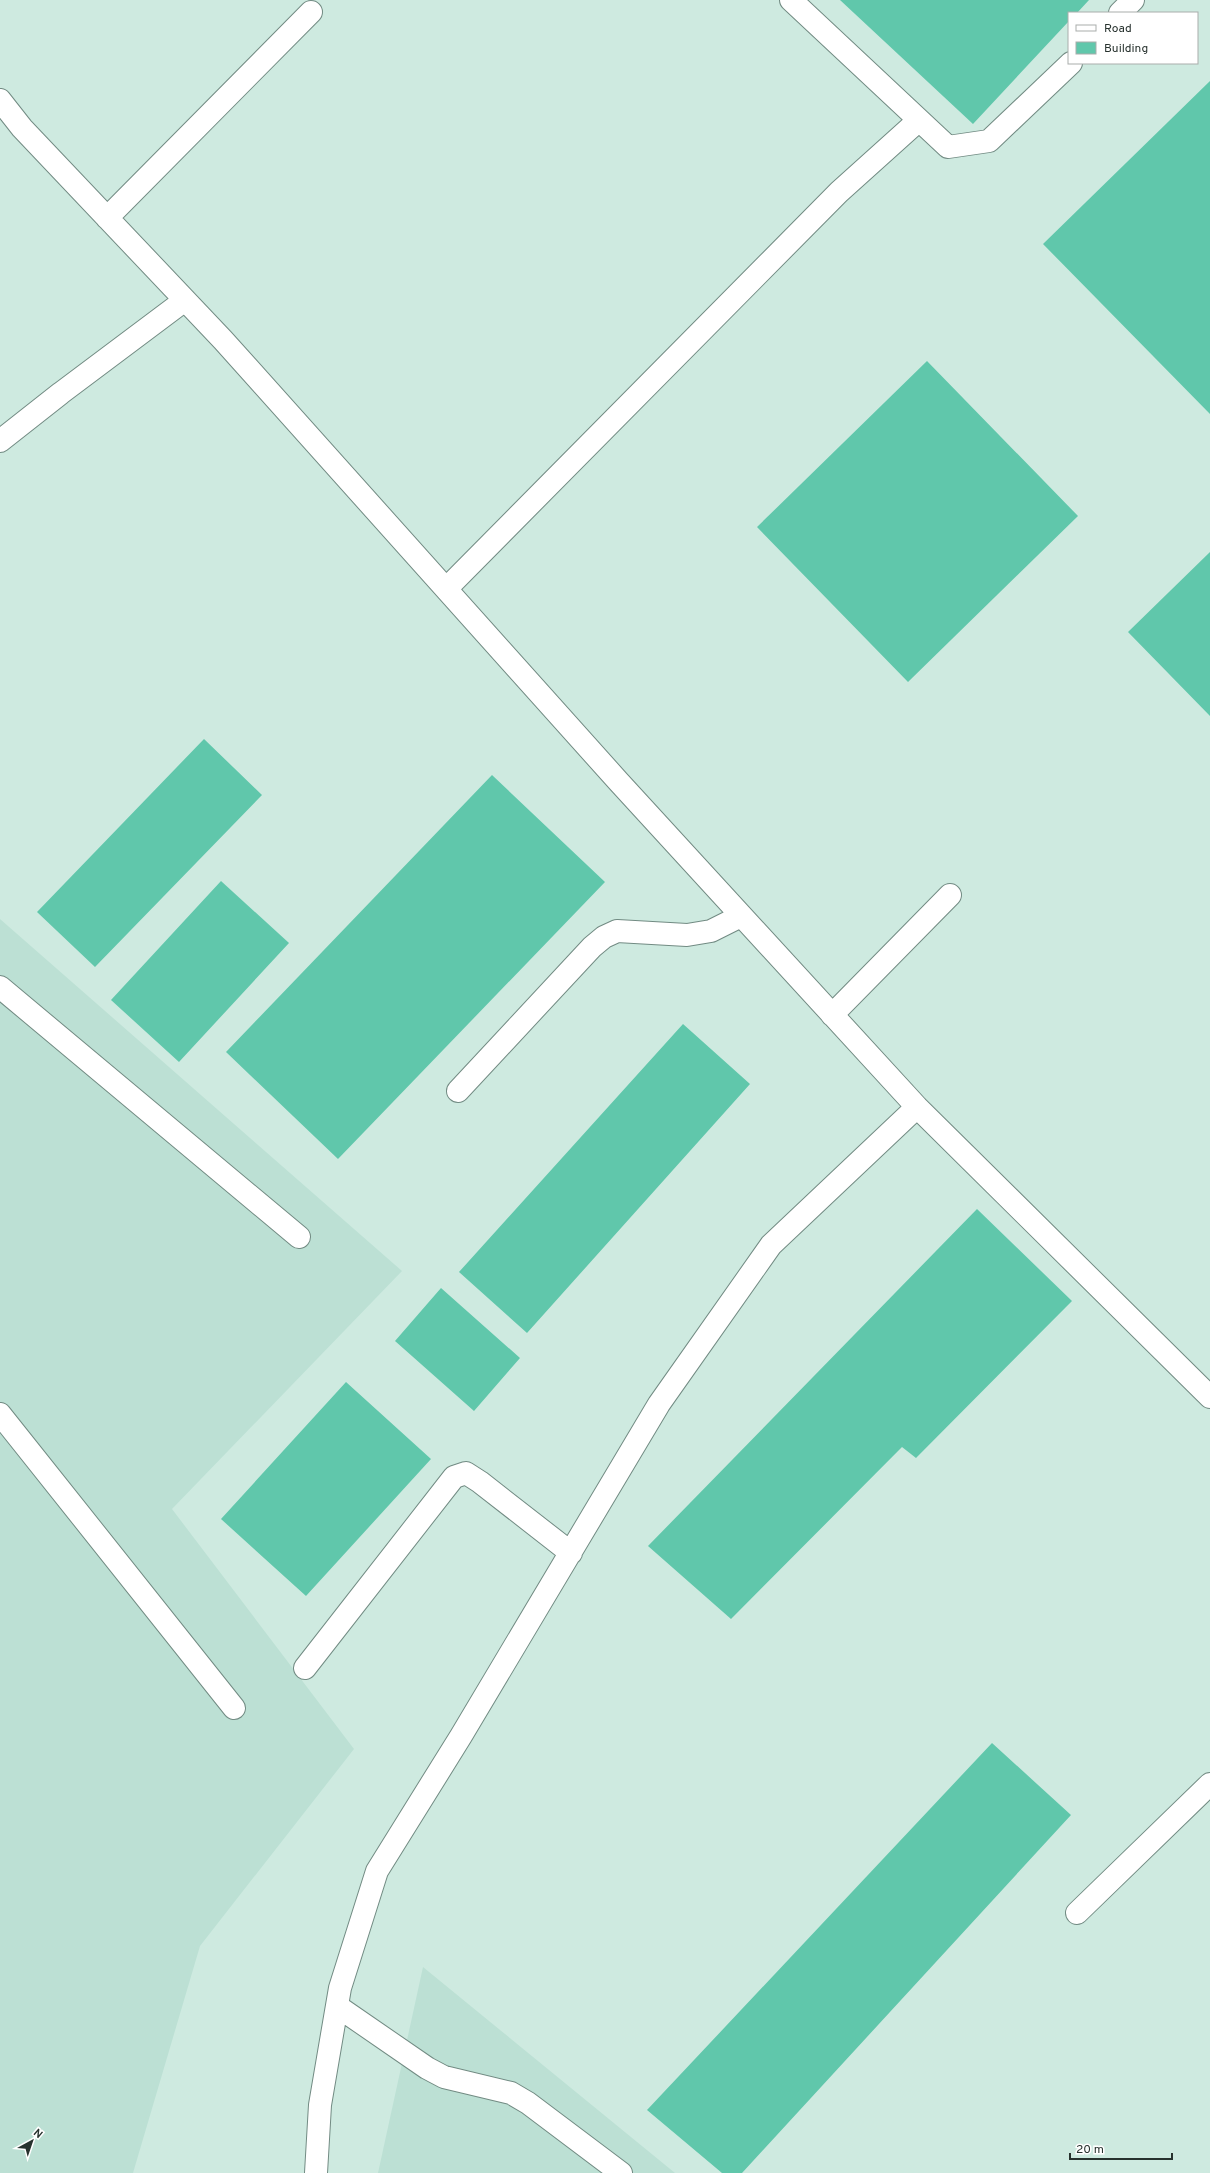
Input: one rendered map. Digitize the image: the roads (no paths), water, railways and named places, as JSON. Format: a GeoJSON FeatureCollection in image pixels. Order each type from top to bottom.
{"type":"FeatureCollection","features":[{"type":"Feature","properties":{"kind":"street"},"geometry":{"type":"LineString","coordinates":[[791,0],[948,147],[989,141],[1070,64]]}},
{"type":"Feature","properties":{"kind":"street"},"geometry":{"type":"LineString","coordinates":[[1121,12],[1133,0]]}},
{"type":"Feature","properties":{"kind":"street"},"geometry":{"type":"LineString","coordinates":[[107,218],[311,12]]}},
{"type":"Feature","properties":{"kind":"street"},"geometry":{"type":"LineString","coordinates":[[0,100],[22,128],[185,300],[447,588],[618,781],[916,1107],[1210,1397]]}},
{"type":"Feature","properties":{"kind":"street"},"geometry":{"type":"LineString","coordinates":[[447,588],[839,192],[918,120]]}},
{"type":"Feature","properties":{"kind":"street"},"geometry":{"type":"LineString","coordinates":[[0,441],[60,393],[185,300]]}},
{"type":"Feature","properties":{"kind":"street"},"geometry":{"type":"LineString","coordinates":[[832,1015],[950,895]]}},
{"type":"Feature","properties":{"kind":"street"},"geometry":{"type":"LineString","coordinates":[[458,1091],[592,947],[604,937],[617,931],[687,935],[712,932],[741,916]]}},
{"type":"Feature","properties":{"kind":"street"},"geometry":{"type":"LineString","coordinates":[[0,987],[299,1238]]}},
{"type":"Feature","properties":{"kind":"street"},"geometry":{"type":"LineString","coordinates":[[316,2173],[320,2105],[340,1988],[377,1871],[461,1736],[659,1404],[771,1245],[916,1107]]}},
{"type":"Feature","properties":{"kind":"street"},"geometry":{"type":"LineString","coordinates":[[0,1414],[234,1708]]}},
{"type":"Feature","properties":{"kind":"street"},"geometry":{"type":"LineString","coordinates":[[305,1668],[454,1477],[466,1474],[480,1482],[571,1553]]}},
{"type":"Feature","properties":{"kind":"street"},"geometry":{"type":"LineString","coordinates":[[1077,1913],[1210,1784]]}},
{"type":"Feature","properties":{"kind":"street"},"geometry":{"type":"LineString","coordinates":[[337,2006],[427,2068],[444,2077],[511,2093],[528,2103],[621,2173]]}}]}
